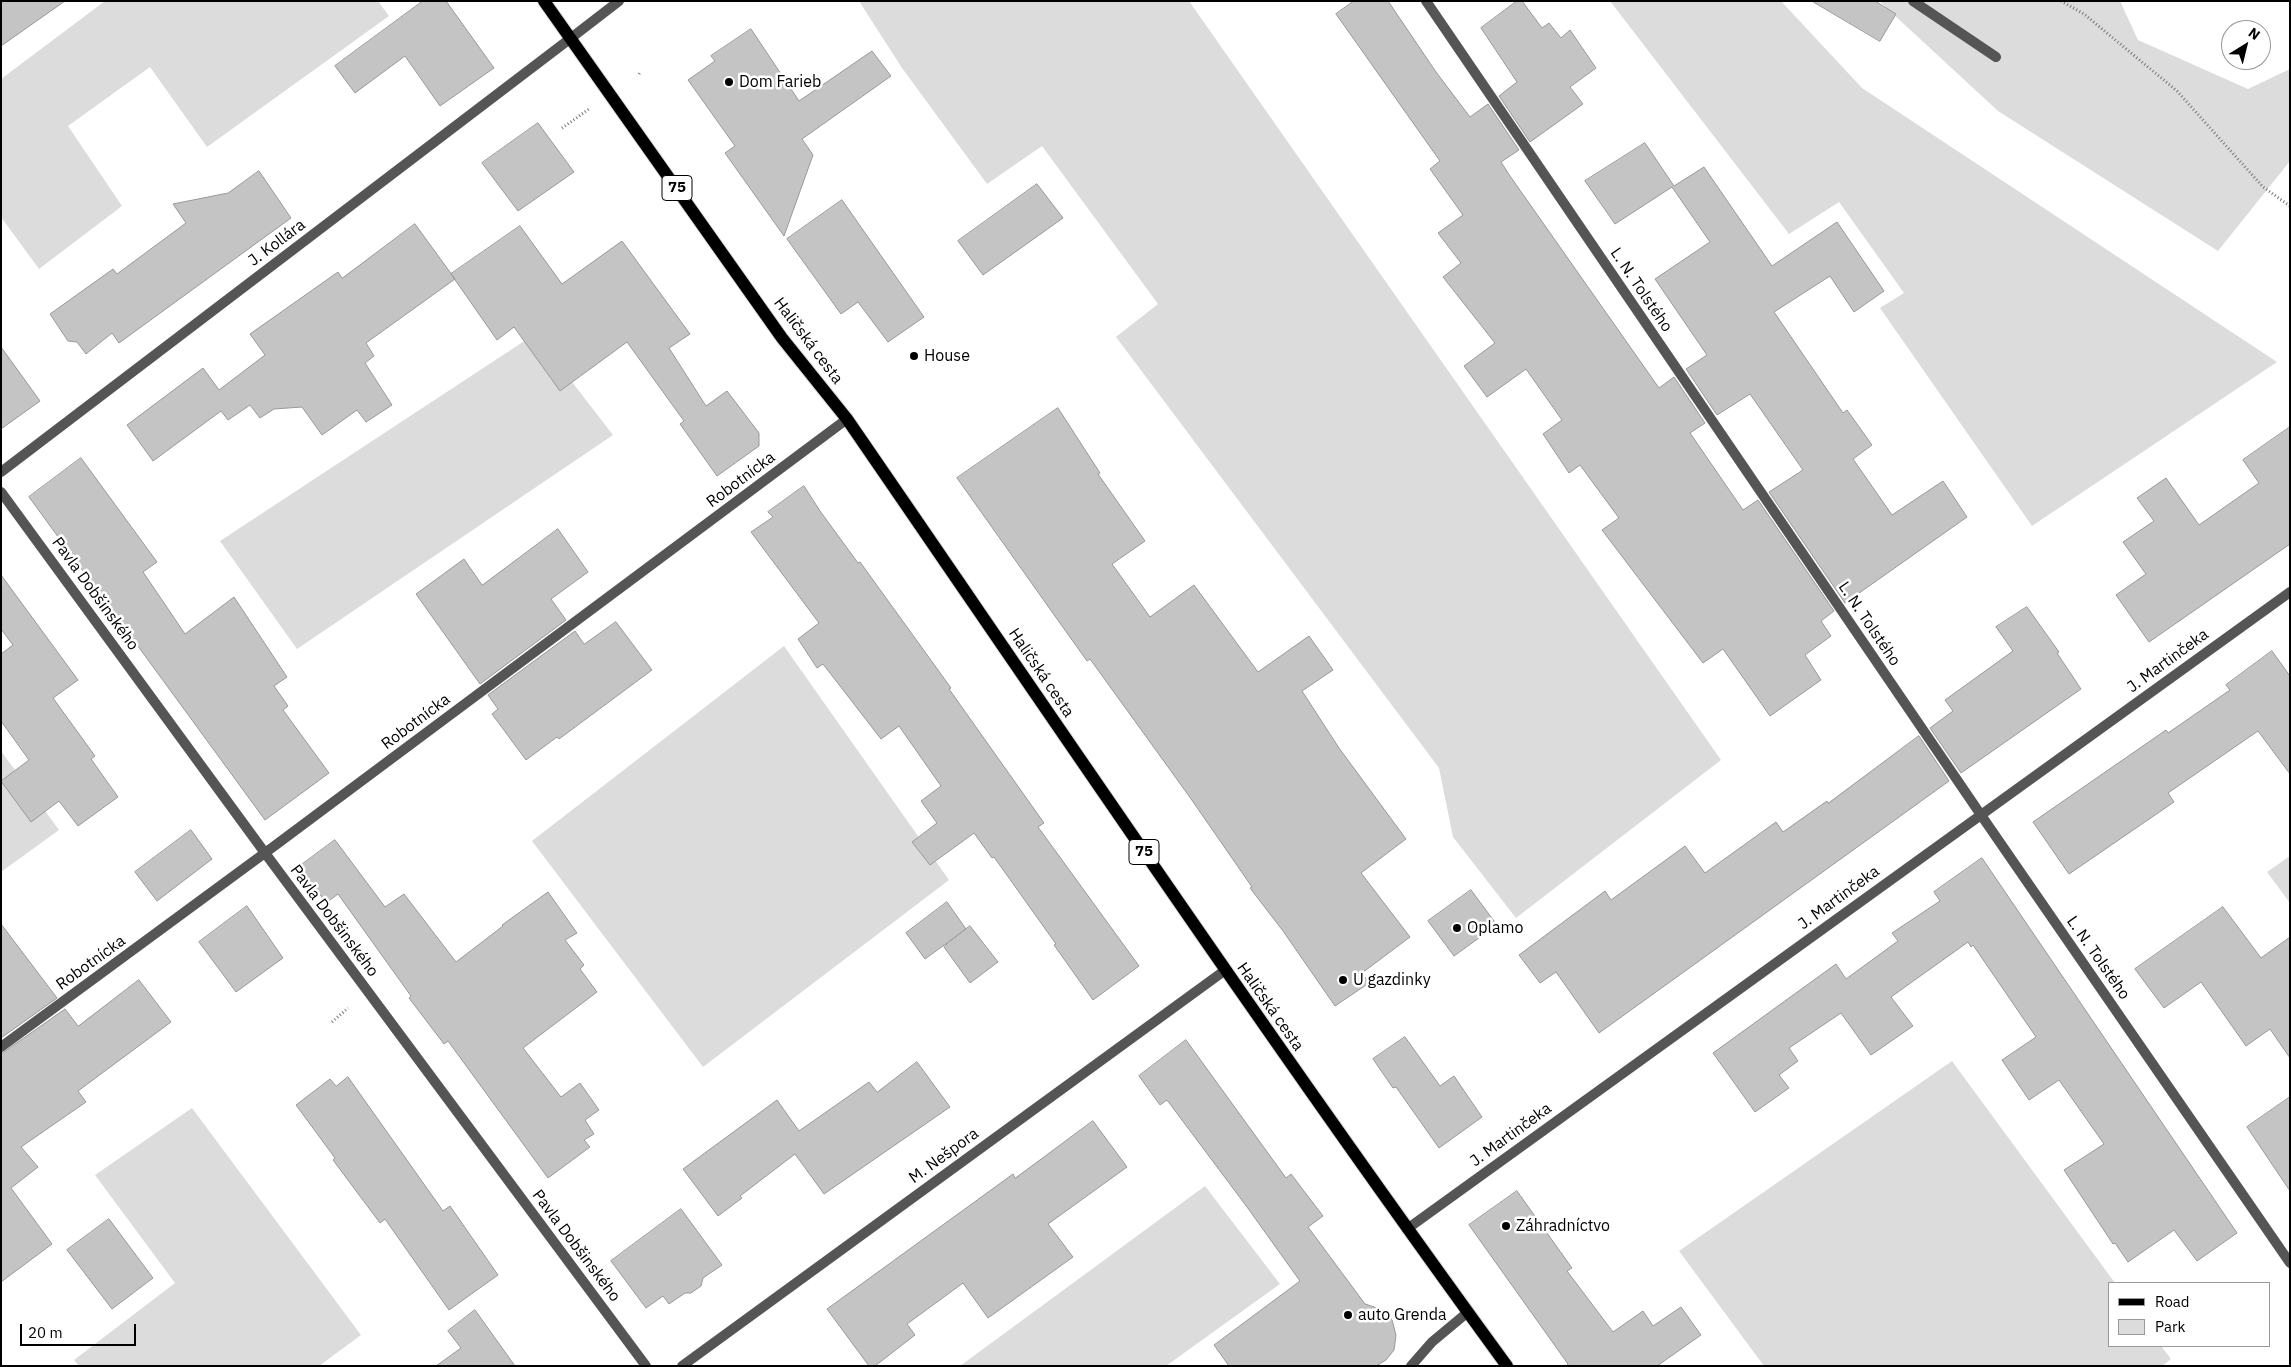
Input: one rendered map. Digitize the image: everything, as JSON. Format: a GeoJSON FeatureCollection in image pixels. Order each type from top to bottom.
{"type":"FeatureCollection","features":[{"type":"Feature","properties":{"kind":"main road","name":"Haličská cesta"},"geometry":{"type":"LineString","coordinates":[[544,1],[782,338],[848,418],[1224,970],[1407,1229],[1508,1366]]}},
{"type":"Feature","properties":{"kind":"street","name":"J. Kollára"},"geometry":{"type":"LineString","coordinates":[[1,472],[619,1]]}},
{"type":"Feature","properties":{"kind":"street","name":"L. N. Tolstého"},"geometry":{"type":"LineString","coordinates":[[1426,1],[1980,815],[2290,1263]]}},
{"type":"Feature","properties":{"kind":"street"},"geometry":{"type":"LineString","coordinates":[[1913,1],[1996,56]]}},
{"type":"Feature","properties":{"kind":"street","name":"Robotnícka"},"geometry":{"type":"LineString","coordinates":[[1,1047],[265,853],[848,418]]}},
{"type":"Feature","properties":{"kind":"street","name":"Pavla Dobšinského"},"geometry":{"type":"LineString","coordinates":[[1,492],[265,853],[646,1366]]}},
{"type":"Feature","properties":{"kind":"street","name":"J. Martinčeka"},"geometry":{"type":"LineString","coordinates":[[1407,1229],[2290,592]]}},
{"type":"Feature","properties":{"kind":"street","name":"M. Nešpora"},"geometry":{"type":"LineString","coordinates":[[682,1366],[1224,970]]}},
{"type":"Feature","properties":{"kind":"street"},"geometry":{"type":"LineString","coordinates":[[1411,1366],[1432,1342],[1468,1312]]}},
{"type":"Feature","properties":{"kind":"path"},"geometry":{"type":"LineString","coordinates":[[2061,1],[2084,14],[2177,91],[2263,187],[2290,206]]}},
{"type":"Feature","properties":{"kind":"path"},"geometry":{"type":"LineString","coordinates":[[562,128],[590,109]]}},
{"type":"Feature","properties":{"kind":"green space"},"geometry":{"type":"Polygon","coordinates":[[[105,1],[378,1],[389,16],[207,147],[150,67],[68,126],[122,206],[39,269],[1,217],[1,79],[105,1]]]}},
{"type":"Feature","properties":{"kind":"green space"},"geometry":{"type":"Polygon","coordinates":[[[859,1],[1189,1],[1721,760],[1516,918],[1453,837],[1439,768],[1116,337],[1158,304],[1042,146],[987,184],[902,68],[859,1]]]}},
{"type":"Feature","properties":{"kind":"green space"},"geometry":{"type":"Polygon","coordinates":[[[1610,1],[1781,1],[1862,88],[2277,362],[2032,526],[1880,308],[1904,293],[1839,202],[1789,234],[1610,1]]]}},
{"type":"Feature","properties":{"kind":"green space"},"geometry":{"type":"Polygon","coordinates":[[[1879,1],[2120,1],[2138,40],[2248,89],[2290,69],[2290,161],[2218,251],[1998,111],[1879,1]]]}},
{"type":"Feature","properties":{"kind":"green space"},"geometry":{"type":"Polygon","coordinates":[[[535,334],[613,435],[297,649],[220,541],[535,334]]]}},
{"type":"Feature","properties":{"kind":"green space"},"geometry":{"type":"Polygon","coordinates":[[[784,646],[949,880],[703,1067],[532,841],[784,646]]]}},
{"type":"Feature","properties":{"kind":"green space"},"geometry":{"type":"Polygon","coordinates":[[[1,751],[59,830],[1,872],[1,751]]]}},
{"type":"Feature","properties":{"kind":"green space"},"geometry":{"type":"Polygon","coordinates":[[[2290,856],[2290,903],[2267,872],[2290,856]]]}},
{"type":"Feature","properties":{"kind":"green space"},"geometry":{"type":"Polygon","coordinates":[[[1952,1061],[2114,1282],[2108,1282],[2108,1347],[2162,1347],[2171,1359],[2162,1366],[1764,1366],[1679,1251],[1952,1061]]]}},
{"type":"Feature","properties":{"kind":"green space"},"geometry":{"type":"Polygon","coordinates":[[[192,1108],[361,1335],[319,1366],[79,1366],[74,1360],[175,1283],[95,1175],[192,1108]]]}},
{"type":"Feature","properties":{"kind":"green space"},"geometry":{"type":"Polygon","coordinates":[[[1205,1186],[1280,1284],[1166,1366],[960,1366],[1205,1186]]]}},
{"type":"Feature","properties":{"kind":"building"},"geometry":{"type":"Polygon","coordinates":[[[1,1],[65,1],[1,46],[1,1]]]}},
{"type":"Feature","properties":{"kind":"building"},"geometry":{"type":"Polygon","coordinates":[[[423,1],[446,1],[494,68],[440,106],[405,56],[355,93],[335,66],[423,1]]]}},
{"type":"Feature","properties":{"kind":"building"},"geometry":{"type":"Polygon","coordinates":[[[1354,1],[1388,1],[1436,72],[1470,117],[1488,104],[1519,150],[1501,162],[1510,176],[1659,388],[1674,377],[1705,423],[1690,433],[1743,510],[1758,500],[1834,611],[1821,621],[1831,636],[1805,655],[1821,680],[1770,716],[1723,649],[1703,663],[1602,530],[1619,518],[1580,465],[1569,473],[1543,434],[1562,420],[1526,369],[1487,397],[1464,366],[1495,343],[1443,277],[1461,263],[1438,233],[1463,215],[1430,169],[1440,161],[1336,14],[1354,1]]]}},
{"type":"Feature","properties":{"kind":"building"},"geometry":{"type":"Polygon","coordinates":[[[1517,1],[1522,1],[1542,28],[1549,23],[1561,38],[1570,30],[1596,68],[1570,87],[1583,104],[1530,142],[1499,96],[1517,82],[1481,28],[1517,1]]]}},
{"type":"Feature","properties":{"kind":"building"},"geometry":{"type":"Polygon","coordinates":[[[1812,1],[1875,1],[1896,14],[1880,41],[1812,1]]]}},
{"type":"Feature","properties":{"kind":"building"},"geometry":{"type":"Polygon","coordinates":[[[751,29],[799,101],[872,51],[891,76],[802,139],[813,155],[784,236],[725,153],[735,146],[688,80],[715,61],[711,56],[751,29]]]}},
{"type":"Feature","properties":{"kind":"building"},"geometry":{"type":"Polygon","coordinates":[[[538,123],[574,172],[518,211],[482,163],[538,123]]]}},
{"type":"Feature","properties":{"kind":"building"},"geometry":{"type":"Polygon","coordinates":[[[1645,143],[1674,186],[1704,167],[1772,266],[1837,222],[1884,291],[1854,312],[1830,276],[1774,312],[1843,413],[1847,410],[1872,445],[1853,459],[1892,515],[1943,481],[1967,517],[1845,603],[1769,492],[1803,470],[1750,394],[1717,415],[1686,369],[1707,355],[1655,279],[1710,242],[1672,187],[1615,224],[1585,181],[1645,143]]]}},
{"type":"Feature","properties":{"kind":"building"},"geometry":{"type":"Polygon","coordinates":[[[259,171],[291,218],[119,343],[112,333],[86,354],[77,342],[68,341],[50,314],[113,269],[117,274],[186,223],[173,204],[228,193],[259,171]]]}},
{"type":"Feature","properties":{"kind":"building"},"geometry":{"type":"Polygon","coordinates":[[[1037,184],[1063,218],[983,275],[958,241],[1037,184]]]}},
{"type":"Feature","properties":{"kind":"building"},"geometry":{"type":"Polygon","coordinates":[[[842,200],[924,317],[888,342],[858,302],[841,314],[787,239],[842,200]]]}},
{"type":"Feature","properties":{"kind":"building"},"geometry":{"type":"Polygon","coordinates":[[[415,224],[455,279],[366,343],[374,356],[365,363],[392,405],[366,422],[357,410],[322,435],[302,407],[274,409],[260,418],[250,405],[228,420],[221,411],[153,461],[127,425],[203,368],[219,390],[265,355],[250,334],[338,272],[342,278],[415,224]]]}},
{"type":"Feature","properties":{"kind":"building"},"geometry":{"type":"Polygon","coordinates":[[[520,226],[562,284],[622,241],[690,334],[669,348],[706,406],[727,391],[759,433],[759,446],[717,476],[680,424],[684,421],[627,342],[560,391],[514,327],[497,340],[451,274],[520,226]]]}},
{"type":"Feature","properties":{"kind":"building"},"geometry":{"type":"Polygon","coordinates":[[[1,347],[40,401],[1,429],[1,347]]]}},
{"type":"Feature","properties":{"kind":"building"},"geometry":{"type":"Polygon","coordinates":[[[1058,408],[1100,473],[1098,474],[1145,541],[1112,564],[1150,617],[1194,585],[1258,672],[1309,636],[1333,670],[1302,691],[1339,748],[1406,839],[1361,873],[1410,937],[1362,973],[1369,983],[1335,1006],[1283,931],[1250,888],[1252,887],[1189,796],[1090,659],[1087,661],[957,478],[1058,408]]]}},
{"type":"Feature","properties":{"kind":"building"},"geometry":{"type":"Polygon","coordinates":[[[2290,427],[2290,544],[2149,642],[2116,595],[2146,574],[2123,542],[2154,521],[2137,498],[2166,478],[2199,525],[2259,483],[2243,460],[2290,427]]]}},
{"type":"Feature","properties":{"kind":"building"},"geometry":{"type":"Polygon","coordinates":[[[81,458],[157,562],[143,572],[185,634],[234,597],[287,677],[274,686],[288,706],[283,710],[329,773],[265,820],[29,497],[81,458]]]}},
{"type":"Feature","properties":{"kind":"building"},"geometry":{"type":"Polygon","coordinates":[[[804,486],[820,511],[858,563],[860,562],[951,688],[949,689],[1044,823],[1038,827],[1139,966],[1093,1000],[1054,945],[1056,944],[994,857],[992,858],[974,833],[930,865],[912,842],[937,823],[921,801],[941,786],[899,726],[881,739],[823,664],[817,668],[798,639],[819,623],[751,532],[773,517],[768,512],[804,486]]]}},
{"type":"Feature","properties":{"kind":"building"},"geometry":{"type":"Polygon","coordinates":[[[558,529],[588,572],[551,599],[566,620],[480,684],[416,594],[464,559],[482,585],[558,529]]]}},
{"type":"Feature","properties":{"kind":"building"},"geometry":{"type":"Polygon","coordinates":[[[1,575],[78,680],[53,698],[95,756],[91,759],[118,797],[78,826],[59,801],[31,822],[1,781],[29,760],[1,721],[1,654],[13,645],[1,629],[1,575]]]}},
{"type":"Feature","properties":{"kind":"building"},"geometry":{"type":"Polygon","coordinates":[[[2027,607],[2059,652],[2057,653],[2081,689],[1961,773],[1930,728],[1953,711],[1945,700],[2013,651],[1996,627],[2027,607]]]}},
{"type":"Feature","properties":{"kind":"building"},"geometry":{"type":"Polygon","coordinates":[[[616,622],[652,670],[559,739],[557,737],[526,760],[492,714],[498,709],[488,695],[575,631],[584,644],[616,622]]]}},
{"type":"Feature","properties":{"kind":"building"},"geometry":{"type":"Polygon","coordinates":[[[2272,651],[2290,676],[2290,774],[2258,731],[2168,793],[2174,802],[2069,874],[2033,822],[2166,730],[2168,733],[2230,690],[2226,685],[2272,651]]]}},
{"type":"Feature","properties":{"kind":"building"},"geometry":{"type":"Polygon","coordinates":[[[1919,736],[1949,781],[1599,1033],[1556,972],[1540,983],[1519,955],[1605,891],[1611,900],[1685,846],[1705,873],[1776,822],[1783,832],[1827,801],[1828,803],[1919,736]]]}},
{"type":"Feature","properties":{"kind":"building"},"geometry":{"type":"Polygon","coordinates":[[[191,830],[212,859],[157,901],[135,872],[191,830]]]}},
{"type":"Feature","properties":{"kind":"building"},"geometry":{"type":"Polygon","coordinates":[[[335,840],[385,907],[404,894],[456,962],[502,925],[548,892],[577,933],[565,940],[584,965],[580,969],[597,992],[523,1048],[561,1097],[580,1083],[599,1110],[585,1120],[594,1134],[584,1140],[590,1147],[548,1178],[448,1041],[444,1044],[409,998],[411,996],[338,894],[326,903],[300,866],[335,840]]]}},
{"type":"Feature","properties":{"kind":"building"},"geometry":{"type":"Polygon","coordinates":[[[1982,858],[2237,1233],[2197,1261],[2174,1230],[2128,1262],[2115,1243],[2113,1244],[2064,1170],[2104,1144],[2059,1080],[2029,1100],[2002,1060],[2036,1037],[1973,945],[1971,947],[1968,942],[1891,997],[1913,1026],[1871,1055],[1841,1013],[1789,1048],[1798,1061],[1779,1075],[1789,1088],[1755,1112],[1713,1053],[1836,964],[1846,979],[1898,941],[1892,933],[1940,901],[1934,892],[1982,858]]]}},
{"type":"Feature","properties":{"kind":"building"},"geometry":{"type":"Polygon","coordinates":[[[1471,890],[1497,925],[1454,956],[1428,921],[1471,890]]]}},
{"type":"Feature","properties":{"kind":"building"},"geometry":{"type":"Polygon","coordinates":[[[947,902],[966,929],[925,959],[906,933],[947,902]]]}},
{"type":"Feature","properties":{"kind":"building"},"geometry":{"type":"Polygon","coordinates":[[[247,906],[283,958],[236,992],[199,942],[247,906]]]}},
{"type":"Feature","properties":{"kind":"building"},"geometry":{"type":"Polygon","coordinates":[[[2223,907],[2261,958],[2290,937],[2290,1058],[2270,1029],[2246,1046],[2201,982],[2164,1008],[2135,969],[2223,907]]]}},
{"type":"Feature","properties":{"kind":"building"},"geometry":{"type":"Polygon","coordinates":[[[1,924],[57,998],[1,1038],[1,924]]]}},
{"type":"Feature","properties":{"kind":"building"},"geometry":{"type":"Polygon","coordinates":[[[970,926],[998,962],[970,983],[944,947],[970,926]]]}},
{"type":"Feature","properties":{"kind":"building"},"geometry":{"type":"Polygon","coordinates":[[[139,980],[171,1022],[78,1091],[86,1102],[21,1147],[38,1167],[11,1188],[52,1244],[1,1282],[1,1054],[65,1009],[78,1026],[139,980]]]}},
{"type":"Feature","properties":{"kind":"building"},"geometry":{"type":"Polygon","coordinates":[[[1405,1037],[1440,1086],[1454,1076],[1482,1117],[1439,1148],[1396,1087],[1393,1088],[1373,1059],[1405,1037]]]}},
{"type":"Feature","properties":{"kind":"building"},"geometry":{"type":"Polygon","coordinates":[[[1186,1040],[1286,1178],[1291,1174],[1323,1216],[1308,1227],[1365,1304],[1383,1310],[1392,1320],[1396,1335],[1394,1350],[1386,1360],[1376,1366],[1229,1366],[1214,1345],[1300,1281],[1167,1100],[1160,1105],[1139,1076],[1186,1040]]]}},
{"type":"Feature","properties":{"kind":"building"},"geometry":{"type":"Polygon","coordinates":[[[917,1062],[950,1107],[824,1194],[795,1154],[740,1196],[742,1198],[718,1216],[683,1169],[777,1100],[799,1131],[869,1082],[877,1092],[917,1062]]]}},
{"type":"Feature","properties":{"kind":"building"},"geometry":{"type":"Polygon","coordinates":[[[348,1077],[443,1211],[450,1206],[498,1275],[449,1310],[385,1219],[380,1223],[333,1160],[335,1158],[296,1105],[330,1079],[336,1086],[348,1077]]]}},
{"type":"Feature","properties":{"kind":"building"},"geometry":{"type":"Polygon","coordinates":[[[2290,1097],[2290,1191],[2247,1127],[2290,1097]]]}},
{"type":"Feature","properties":{"kind":"building"},"geometry":{"type":"Polygon","coordinates":[[[1093,1121],[1127,1167],[1048,1224],[1073,1257],[988,1318],[963,1283],[907,1324],[915,1335],[875,1366],[869,1366],[827,1309],[1013,1174],[1015,1178],[1093,1121]]]}},
{"type":"Feature","properties":{"kind":"building"},"geometry":{"type":"Polygon","coordinates":[[[1517,1191],[1572,1268],[1567,1271],[1613,1332],[1643,1311],[1653,1326],[1681,1307],[1701,1335],[1657,1366],[1566,1366],[1568,1364],[1469,1225],[1517,1191]]]}},
{"type":"Feature","properties":{"kind":"building"},"geometry":{"type":"Polygon","coordinates":[[[681,1209],[722,1265],[703,1278],[701,1286],[691,1293],[685,1293],[669,1304],[663,1296],[646,1308],[611,1261],[681,1209]]]}},
{"type":"Feature","properties":{"kind":"building"},"geometry":{"type":"Polygon","coordinates":[[[109,1219],[153,1278],[112,1309],[67,1250],[109,1219]]]}},
{"type":"Feature","properties":{"kind":"building"},"geometry":{"type":"Polygon","coordinates":[[[475,1310],[515,1366],[436,1366],[461,1348],[448,1331],[475,1310]]]}},
{"type":"Feature","properties":{"kind":"place","name":"Dom Farieb"},"geometry":{"type":"Point","coordinates":[729,82]}},
{"type":"Feature","properties":{"kind":"place","name":"House"},"geometry":{"type":"Point","coordinates":[914,356]}},
{"type":"Feature","properties":{"kind":"place","name":"Oplamo"},"geometry":{"type":"Point","coordinates":[1457,928]}},
{"type":"Feature","properties":{"kind":"place","name":"U gazdinky"},"geometry":{"type":"Point","coordinates":[1343,980]}},
{"type":"Feature","properties":{"kind":"place","name":"Záhradníctvo"},"geometry":{"type":"Point","coordinates":[1506,1226]}},
{"type":"Feature","properties":{"kind":"place","name":"auto Grenda"},"geometry":{"type":"Point","coordinates":[1348,1315]}}]}
